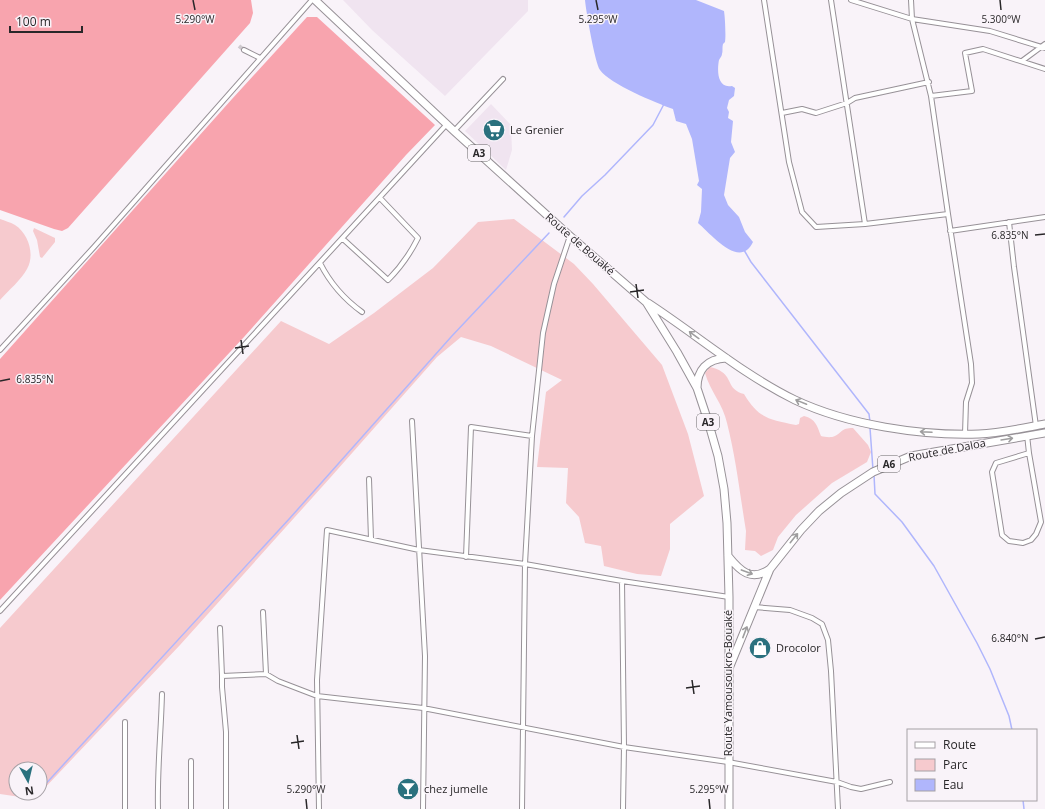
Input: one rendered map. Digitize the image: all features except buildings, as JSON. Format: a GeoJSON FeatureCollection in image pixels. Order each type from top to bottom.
{"type":"FeatureCollection","features":[{"type":"Feature","properties":{"kind":"highway","name":"Route de Bouaké"},"geometry":{"type":"LineString","coordinates":[[315,0],[454,131],[570,236],[646,302],[697,388],[708,421],[724,489],[728,556]]}},
{"type":"Feature","properties":{"kind":"highway","name":"Route de Daloa"},"geometry":{"type":"LineString","coordinates":[[646,302],[763,382],[796,400],[827,412],[892,429],[913,432],[965,434],[991,432],[1045,424]]}},
{"type":"Feature","properties":{"kind":"highway"},"geometry":{"type":"LineString","coordinates":[[697,388],[697,380],[702,368],[719,358],[726,358]]}},
{"type":"Feature","properties":{"kind":"highway","name":"Route de Daloa"},"geometry":{"type":"LineString","coordinates":[[770,569],[801,530],[819,511],[841,493],[872,472],[911,456],[1045,433]]}},
{"type":"Feature","properties":{"kind":"highway"},"geometry":{"type":"LineString","coordinates":[[965,434],[966,446]]}},
{"type":"Feature","properties":{"kind":"highway"},"geometry":{"type":"LineString","coordinates":[[728,556],[739,569],[748,574],[760,574],[770,569]]}},
{"type":"Feature","properties":{"kind":"highway","name":"Route Yamousoukro-Bouaké"},"geometry":{"type":"LineString","coordinates":[[728,556],[729,809]]}},
{"type":"Feature","properties":{"kind":"highway","name":"A6"},"geometry":{"type":"LineString","coordinates":[[729,668],[770,569]]}},
{"type":"Feature","properties":{"kind":"street"},"geometry":{"type":"LineString","coordinates":[[0,350],[94,247],[312,0]]}},
{"type":"Feature","properties":{"kind":"street"},"geometry":{"type":"LineString","coordinates":[[764,0],[789,162],[802,212],[816,228],[948,214]]}},
{"type":"Feature","properties":{"kind":"street"},"geometry":{"type":"LineString","coordinates":[[831,0],[865,224]]}},
{"type":"Feature","properties":{"kind":"street"},"geometry":{"type":"LineString","coordinates":[[851,0],[912,19],[990,31],[1043,47]]}},
{"type":"Feature","properties":{"kind":"street"},"geometry":{"type":"LineString","coordinates":[[911,0],[912,19],[929,82],[971,364],[972,383],[966,402],[965,434]]}},
{"type":"Feature","properties":{"kind":"street"},"geometry":{"type":"LineString","coordinates":[[1022,61],[1043,47],[1045,44]]}},
{"type":"Feature","properties":{"kind":"street"},"geometry":{"type":"LineString","coordinates":[[931,96],[972,91],[966,53],[983,49],[1045,69]]}},
{"type":"Feature","properties":{"kind":"street"},"geometry":{"type":"LineString","coordinates":[[244,50],[260,58]]}},
{"type":"Feature","properties":{"kind":"street"},"geometry":{"type":"LineString","coordinates":[[454,131],[503,78]]}},
{"type":"Feature","properties":{"kind":"street"},"geometry":{"type":"LineString","coordinates":[[782,113],[802,109],[816,113],[847,103],[855,98],[929,82]]}},
{"type":"Feature","properties":{"kind":"street"},"geometry":{"type":"LineString","coordinates":[[0,611],[447,124]]}},
{"type":"Feature","properties":{"kind":"street"},"geometry":{"type":"LineString","coordinates":[[343,239],[388,280],[398,270],[407,258],[418,238],[380,198]]}},
{"type":"Feature","properties":{"kind":"street"},"geometry":{"type":"LineString","coordinates":[[950,231],[1045,217]]}},
{"type":"Feature","properties":{"kind":"street"},"geometry":{"type":"LineString","coordinates":[[1009,222],[1036,426]]}},
{"type":"Feature","properties":{"kind":"street"},"geometry":{"type":"LineString","coordinates":[[522,809],[525,564],[532,436],[543,333],[554,284],[570,236]]}},
{"type":"Feature","properties":{"kind":"street"},"geometry":{"type":"LineString","coordinates":[[320,263],[337,290],[353,306],[362,312]]}},
{"type":"Feature","properties":{"kind":"street"},"geometry":{"type":"LineString","coordinates":[[412,421],[425,656],[423,809]]}},
{"type":"Feature","properties":{"kind":"street"},"geometry":{"type":"LineString","coordinates":[[466,557],[472,427],[532,436]]}},
{"type":"Feature","properties":{"kind":"street"},"geometry":{"type":"LineString","coordinates":[[1027,435],[1041,522],[1036,534],[1031,540],[1023,544],[1014,543],[1009,541],[1002,534],[992,472],[996,463],[1029,453]]}},
{"type":"Feature","properties":{"kind":"street"},"geometry":{"type":"LineString","coordinates":[[369,479],[370,539]]}},
{"type":"Feature","properties":{"kind":"street"},"geometry":{"type":"LineString","coordinates":[[319,809],[317,696],[327,530],[419,550],[525,564],[622,581],[729,597]]}},
{"type":"Feature","properties":{"kind":"street"},"geometry":{"type":"LineString","coordinates":[[622,581],[624,747],[623,809]]}},
{"type":"Feature","properties":{"kind":"street"},"geometry":{"type":"LineString","coordinates":[[754,607],[790,610],[812,618],[822,624],[828,640],[831,671],[838,809]]}},
{"type":"Feature","properties":{"kind":"street"},"geometry":{"type":"LineString","coordinates":[[263,612],[266,674]]}},
{"type":"Feature","properties":{"kind":"street"},"geometry":{"type":"LineString","coordinates":[[220,628],[222,687],[226,732],[226,809]]}},
{"type":"Feature","properties":{"kind":"street"},"geometry":{"type":"LineString","coordinates":[[222,676],[266,674],[278,681],[317,696],[424,708],[624,747],[728,762],[837,782],[861,789],[890,782]]}},
{"type":"Feature","properties":{"kind":"street"},"geometry":{"type":"LineString","coordinates":[[158,809],[158,762],[162,694]]}},
{"type":"Feature","properties":{"kind":"street"},"geometry":{"type":"LineString","coordinates":[[125,722],[125,809]]}},
{"type":"Feature","properties":{"kind":"street"},"geometry":{"type":"LineString","coordinates":[[191,761],[191,809]]}},
{"type":"Feature","properties":{"kind":"shaded area"},"geometry":{"type":"Polygon","coordinates":[[[0,0],[251,0],[253,13],[250,23],[68,228],[62,231],[0,210],[0,0]]]}},
{"type":"Feature","properties":{"kind":"shaded area"},"geometry":{"type":"Polygon","coordinates":[[[343,0],[528,0],[528,11],[445,96],[372,30],[343,0]]]}},
{"type":"Feature","properties":{"kind":"shaded area"},"geometry":{"type":"Polygon","coordinates":[[[307,17],[317,17],[435,125],[406,155],[244,337],[0,600],[0,359],[307,17]]]}},
{"type":"Feature","properties":{"kind":"shaded area"},"geometry":{"type":"Polygon","coordinates":[[[491,104],[511,125],[512,150],[506,170],[465,131],[491,104]]]}},
{"type":"Feature","properties":{"kind":"green space"},"geometry":{"type":"Polygon","coordinates":[[[0,219],[15,225],[24,234],[29,245],[30,257],[25,273],[0,300],[0,219]]]}},
{"type":"Feature","properties":{"kind":"green space"},"geometry":{"type":"Polygon","coordinates":[[[514,219],[574,264],[662,365],[688,434],[704,496],[670,524],[670,549],[661,576],[637,574],[604,566],[601,546],[585,543],[579,517],[566,503],[568,468],[537,467],[546,392],[562,380],[491,346],[461,337],[437,357],[180,645],[48,785],[48,761],[8,761],[8,795],[0,794],[0,628],[281,321],[329,344],[374,313],[433,268],[478,222],[514,219]]]}},
{"type":"Feature","properties":{"kind":"green space"},"geometry":{"type":"Polygon","coordinates":[[[34,228],[55,238],[55,242],[42,258],[40,257],[37,240],[33,231],[34,228]]]}},
{"type":"Feature","properties":{"kind":"green space"},"geometry":{"type":"Polygon","coordinates":[[[710,367],[722,372],[735,390],[744,394],[755,409],[766,417],[796,425],[799,424],[800,418],[804,416],[808,417],[816,423],[821,436],[826,437],[833,437],[838,435],[844,429],[853,428],[868,445],[871,452],[867,462],[832,483],[796,515],[778,537],[773,550],[761,556],[755,551],[745,550],[746,531],[733,450],[725,416],[705,373],[710,367]]]}},
{"type":"Feature","properties":{"kind":"water"},"geometry":{"type":"Polygon","coordinates":[[[585,0],[696,0],[724,11],[725,42],[723,44],[722,55],[719,60],[718,73],[723,85],[732,86],[735,88],[734,96],[729,100],[727,108],[729,112],[728,118],[733,121],[731,142],[735,152],[730,158],[724,195],[728,205],[739,217],[745,232],[753,242],[747,250],[741,252],[733,251],[718,241],[698,223],[701,212],[702,189],[697,185],[699,181],[692,139],[686,124],[676,121],[673,109],[645,98],[623,87],[600,70],[593,48],[585,0]]]}},
{"type":"Feature","properties":{"kind":"waterway"},"geometry":{"type":"LineString","coordinates":[[564,217],[582,196],[605,175],[653,125],[664,104]]}},
{"type":"Feature","properties":{"kind":"waterway"},"geometry":{"type":"LineString","coordinates":[[48,781],[290,518],[451,337],[549,233]]}},
{"type":"Feature","properties":{"kind":"waterway"},"geometry":{"type":"LineString","coordinates":[[744,250],[751,262],[869,414],[870,422]]}},
{"type":"Feature","properties":{"kind":"waterway"},"geometry":{"type":"LineString","coordinates":[[870,428],[873,470]]}},
{"type":"Feature","properties":{"kind":"waterway"},"geometry":{"type":"LineString","coordinates":[[874,475],[875,494],[902,522],[934,566],[977,643],[990,669],[1009,716],[1012,729]]}},
{"type":"Feature","properties":{"kind":"waterway"},"geometry":{"type":"LineString","coordinates":[[1023,801],[1024,809]]}},
{"type":"Feature","properties":{"kind":"tunnel"},"geometry":{"type":"LineString","coordinates":[[239,46],[244,50]]}},
{"type":"Feature","properties":{"kind":"place","name":"Le Grenier"},"geometry":{"type":"Point","coordinates":[494,130]}},
{"type":"Feature","properties":{"kind":"place","name":"Drocolor"},"geometry":{"type":"Point","coordinates":[760,648]}},
{"type":"Feature","properties":{"kind":"place","name":"chez jumelle"},"geometry":{"type":"Point","coordinates":[408,789]}}]}
